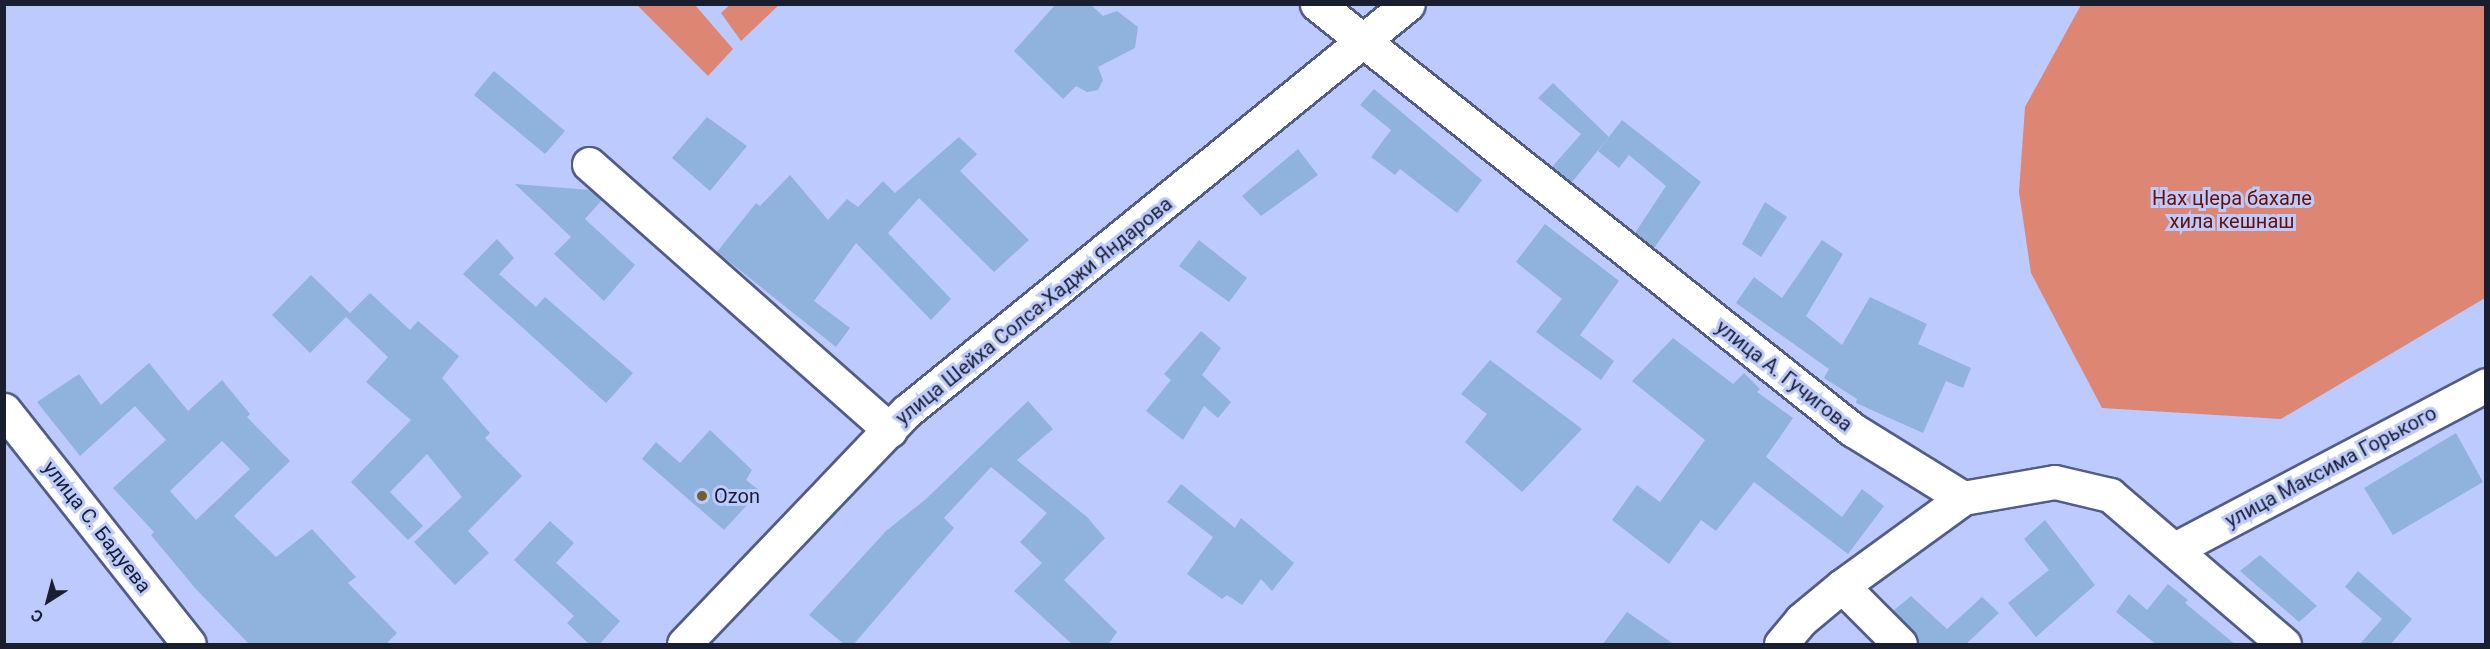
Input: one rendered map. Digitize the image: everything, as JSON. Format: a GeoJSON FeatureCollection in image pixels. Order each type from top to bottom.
{"type":"FeatureCollection","features":[{"type":"Feature","properties":{"kind":"street","name":"улица А. Гучигова"},"geometry":{"type":"LineString","coordinates":[[1317,4],[1367,40],[1779,374],[1853,430],[1963,498]]}},
{"type":"Feature","properties":{"kind":"street","name":"улица Шейха Солса-Хаджи Яндарова"},"geometry":{"type":"LineString","coordinates":[[684,645],[890,430],[1408,4]]}},
{"type":"Feature","properties":{"kind":"street"},"geometry":{"type":"LineString","coordinates":[[589,164],[890,430]]}},
{"type":"Feature","properties":{"kind":"street","name":"улица Максима Горького"},"geometry":{"type":"LineString","coordinates":[[2176,548],[2486,384]]}},
{"type":"Feature","properties":{"kind":"street","name":"улица С. Бадуева"},"geometry":{"type":"LineString","coordinates":[[4,410],[189,645]]}},
{"type":"Feature","properties":{"kind":"street"},"geometry":{"type":"LineString","coordinates":[[1781,645],[1800,620],[1842,586],[1963,498],[2010,488],[2066,484],[2110,495],[2176,548],[2284,645]]}},
{"type":"Feature","properties":{"kind":"street"},"geometry":{"type":"LineString","coordinates":[[1842,586],[1900,645]]}},
{"type":"Feature","properties":{"kind":"green space"},"geometry":{"type":"Polygon","coordinates":[[[731,4],[779,5],[741,41],[721,13],[731,4]]]}},
{"type":"Feature","properties":{"kind":"green space"},"geometry":{"type":"Polygon","coordinates":[[[637,5],[695,5],[733,49],[708,76],[637,5]]]}},
{"type":"Feature","properties":{"kind":"green space","name":"Нах цIера бахале хила кешнаш"},"geometry":{"type":"Polygon","coordinates":[[[2081,5],[2485,5],[2485,298],[2281,419],[2102,408],[2031,273],[2019,192],[2025,107],[2081,5]]]}},
{"type":"Feature","properties":{"kind":"building"},"geometry":{"type":"Polygon","coordinates":[[[1056,4],[1090,4],[1103,16],[1117,11],[1138,27],[1135,48],[1098,67],[1103,80],[1098,90],[1087,92],[1076,86],[1063,99],[1014,51],[1056,4]]]}},
{"type":"Feature","properties":{"kind":"building"},"geometry":{"type":"Polygon","coordinates":[[[494,71],[565,131],[545,154],[474,95],[494,71]]]}},
{"type":"Feature","properties":{"kind":"building"},"geometry":{"type":"Polygon","coordinates":[[[1553,83],[1609,137],[1572,182],[1552,167],[1581,134],[1538,98],[1553,83]]]}},
{"type":"Feature","properties":{"kind":"building"},"geometry":{"type":"Polygon","coordinates":[[[1374,89],[1482,180],[1457,213],[1400,169],[1395,175],[1371,157],[1391,130],[1360,105],[1374,89]]]}},
{"type":"Feature","properties":{"kind":"building"},"geometry":{"type":"Polygon","coordinates":[[[707,117],[747,146],[710,191],[672,158],[707,117]]]}},
{"type":"Feature","properties":{"kind":"building"},"geometry":{"type":"Polygon","coordinates":[[[1622,120],[1701,182],[1654,248],[1635,233],[1666,186],[1629,155],[1619,168],[1598,151],[1622,120]]]}},
{"type":"Feature","properties":{"kind":"building"},"geometry":{"type":"Polygon","coordinates":[[[959,137],[977,154],[960,171],[1029,240],[994,272],[919,198],[888,233],[951,299],[931,320],[856,243],[814,301],[850,328],[836,347],[717,252],[756,203],[760,206],[790,175],[828,220],[847,199],[858,207],[883,181],[895,193],[959,137]]]}},
{"type":"Feature","properties":{"kind":"building"},"geometry":{"type":"Polygon","coordinates":[[[1298,149],[1318,175],[1261,216],[1242,196],[1298,149]]]}},
{"type":"Feature","properties":{"kind":"building"},"geometry":{"type":"Polygon","coordinates":[[[515,184],[591,190],[602,200],[585,219],[635,265],[604,301],[554,254],[571,237],[515,184]]]}},
{"type":"Feature","properties":{"kind":"building"},"geometry":{"type":"Polygon","coordinates":[[[1765,202],[1787,217],[1761,257],[1742,244],[1765,202]]]}},
{"type":"Feature","properties":{"kind":"building"},"geometry":{"type":"Polygon","coordinates":[[[1545,224],[1619,281],[1580,335],[1614,361],[1601,380],[1536,332],[1562,299],[1516,262],[1545,224]]]}},
{"type":"Feature","properties":{"kind":"building"},"geometry":{"type":"Polygon","coordinates":[[[497,239],[514,258],[499,274],[536,307],[545,297],[633,373],[606,403],[463,274],[497,239]]]}},
{"type":"Feature","properties":{"kind":"building"},"geometry":{"type":"Polygon","coordinates":[[[1199,240],[1247,278],[1229,302],[1179,266],[1199,240]]]}},
{"type":"Feature","properties":{"kind":"building"},"geometry":{"type":"Polygon","coordinates":[[[1822,240],[1843,254],[1806,316],[1842,345],[1870,297],[1927,324],[1918,344],[1971,368],[1963,388],[1946,381],[1923,433],[1856,403],[1857,399],[1824,378],[1829,369],[1736,303],[1754,277],[1782,298],[1822,240]]]}},
{"type":"Feature","properties":{"kind":"building"},"geometry":{"type":"Polygon","coordinates":[[[311,275],[350,313],[370,293],[410,330],[418,321],[459,356],[442,378],[490,433],[485,438],[522,476],[468,531],[489,553],[455,585],[414,542],[462,497],[427,454],[390,492],[423,526],[408,540],[351,482],[411,420],[366,382],[388,357],[346,317],[310,353],[272,315],[311,275]]]}},
{"type":"Feature","properties":{"kind":"building"},"geometry":{"type":"Polygon","coordinates":[[[1201,331],[1221,348],[1202,375],[1231,402],[1218,418],[1204,406],[1183,440],[1146,411],[1171,380],[1164,374],[1201,331]]]}},
{"type":"Feature","properties":{"kind":"building"},"geometry":{"type":"Polygon","coordinates":[[[1673,338],[1733,384],[1744,373],[1760,389],[1757,392],[1793,418],[1766,457],[1842,517],[1862,489],[1884,506],[1848,554],[1754,482],[1716,531],[1701,520],[1669,564],[1612,520],[1637,485],[1660,502],[1705,440],[1632,381],[1673,338]]]}},
{"type":"Feature","properties":{"kind":"building"},"geometry":{"type":"Polygon","coordinates":[[[1490,360],[1582,429],[1522,492],[1465,442],[1487,414],[1461,394],[1490,360]]]}},
{"type":"Feature","properties":{"kind":"building"},"geometry":{"type":"Polygon","coordinates":[[[149,363],[188,411],[222,380],[250,414],[247,417],[290,461],[234,516],[276,557],[312,529],[356,577],[348,583],[397,633],[385,645],[250,645],[195,588],[151,535],[154,532],[113,488],[166,440],[135,406],[80,456],[37,402],[79,374],[101,405],[149,363]],[[222,441],[170,491],[196,520],[250,469],[222,441]]]}},
{"type":"Feature","properties":{"kind":"building"},"geometry":{"type":"Polygon","coordinates":[[[1028,401],[1053,429],[1017,460],[1087,517],[1105,538],[1064,580],[1117,632],[1108,645],[1073,645],[1014,591],[1042,563],[1020,542],[1047,513],[991,467],[944,518],[954,528],[853,645],[845,645],[809,615],[886,531],[926,499],[1028,401]]]}},
{"type":"Feature","properties":{"kind":"building"},"geometry":{"type":"Polygon","coordinates":[[[710,430],[752,470],[746,480],[760,491],[724,530],[642,459],[656,442],[680,463],[710,430]]]}},
{"type":"Feature","properties":{"kind":"building"},"geometry":{"type":"Polygon","coordinates":[[[2456,433],[2483,482],[2393,535],[2364,488],[2456,433]]]}},
{"type":"Feature","properties":{"kind":"building"},"geometry":{"type":"Polygon","coordinates":[[[1181,484],[1235,528],[1241,518],[1294,563],[1272,591],[1261,579],[1242,605],[1227,595],[1222,599],[1187,574],[1213,537],[1167,502],[1181,484]]]}},
{"type":"Feature","properties":{"kind":"building"},"geometry":{"type":"Polygon","coordinates":[[[2045,520],[2095,585],[2036,637],[2008,603],[2049,570],[2024,539],[2045,520]]]}},
{"type":"Feature","properties":{"kind":"building"},"geometry":{"type":"Polygon","coordinates":[[[550,521],[574,543],[556,563],[620,621],[599,645],[590,645],[567,623],[574,616],[514,560],[550,521]]]}},
{"type":"Feature","properties":{"kind":"building"},"geometry":{"type":"Polygon","coordinates":[[[2260,555],[2317,606],[2299,622],[2240,571],[2260,555]]]}},
{"type":"Feature","properties":{"kind":"building"},"geometry":{"type":"Polygon","coordinates":[[[2358,571],[2412,619],[2390,645],[2359,645],[2382,619],[2345,587],[2358,571]]]}},
{"type":"Feature","properties":{"kind":"building"},"geometry":{"type":"Polygon","coordinates":[[[2168,584],[2188,600],[2185,603],[2236,645],[2157,645],[2116,612],[2129,594],[2147,610],[2168,584]]]}},
{"type":"Feature","properties":{"kind":"building"},"geometry":{"type":"Polygon","coordinates":[[[1911,596],[1947,629],[1982,597],[1999,613],[1965,645],[1918,645],[1913,631],[1893,611],[1911,596]]]}},
{"type":"Feature","properties":{"kind":"building"},"geometry":{"type":"Polygon","coordinates":[[[1627,612],[1675,645],[1602,645],[1627,612]]]}},
{"type":"Feature","properties":{"kind":"place","name":"Ozon"},"geometry":{"type":"Point","coordinates":[702,496]}}]}
